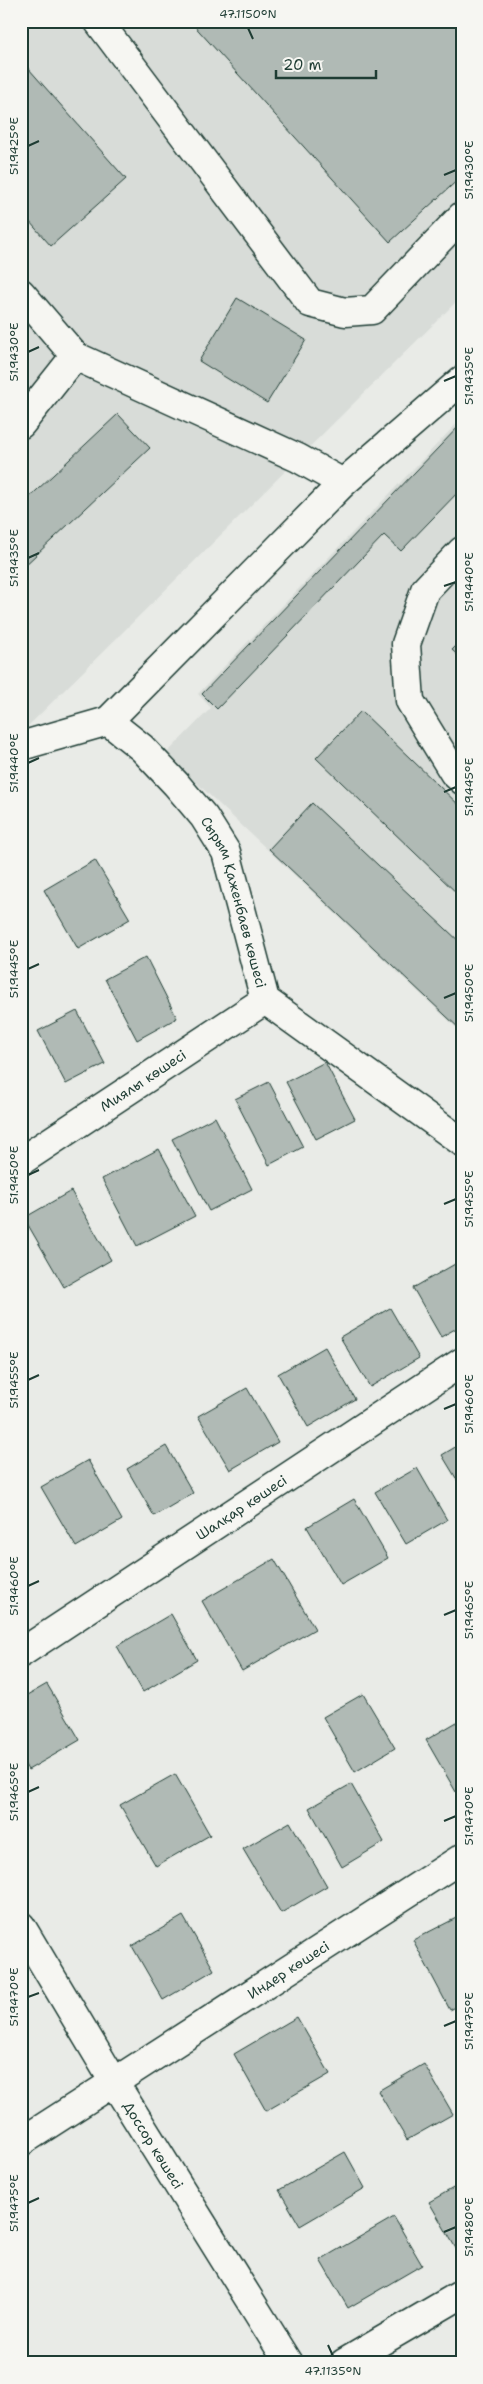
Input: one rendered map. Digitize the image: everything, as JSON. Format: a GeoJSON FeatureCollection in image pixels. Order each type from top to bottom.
{"type":"FeatureCollection","features":[{"type":"Feature","properties":{"kind":"street"},"geometry":{"type":"LineString","coordinates":[[98,21],[310,303],[345,312],[372,310],[462,216]]}},
{"type":"Feature","properties":{"kind":"street"},"geometry":{"type":"LineString","coordinates":[[21,293],[75,356],[298,458],[343,483]]}},
{"type":"Feature","properties":{"kind":"street"},"geometry":{"type":"LineString","coordinates":[[21,424],[75,356]]}},
{"type":"Feature","properties":{"kind":"street"},"geometry":{"type":"LineString","coordinates":[[21,746],[108,722],[343,483],[462,380]]}},
{"type":"Feature","properties":{"kind":"street"},"geometry":{"type":"LineString","coordinates":[[462,550],[426,590],[406,644],[410,701],[454,773],[462,780]]}},
{"type":"Feature","properties":{"kind":"street","name":"Сырым Қаженбаев көшесі"},"geometry":{"type":"LineString","coordinates":[[108,722],[142,748],[176,784],[204,817],[226,852],[265,1000],[462,1142]]}},
{"type":"Feature","properties":{"kind":"street","name":"Миялы көшесі"},"geometry":{"type":"LineString","coordinates":[[21,1161],[265,1000]]}},
{"type":"Feature","properties":{"kind":"street","name":"Шалқар көшесі"},"geometry":{"type":"LineString","coordinates":[[21,1652],[462,1362]]}},
{"type":"Feature","properties":{"kind":"street","name":"Индер көшесі"},"geometry":{"type":"LineString","coordinates":[[21,2142],[462,1858]]}},
{"type":"Feature","properties":{"kind":"street","name":"Доссор көшесі"},"geometry":{"type":"LineString","coordinates":[[21,1926],[114,2082],[289,2363]]}},
{"type":"Feature","properties":{"kind":"street"},"geometry":{"type":"LineString","coordinates":[[344,2363],[462,2294]]}},
{"type":"Feature","properties":{"kind":"shaded area"},"geometry":{"type":"Polygon","coordinates":[[[21,21],[462,21],[462,296],[21,733],[21,21]]]}},
{"type":"Feature","properties":{"kind":"shaded area"},"geometry":{"type":"Polygon","coordinates":[[[462,418],[462,1033],[166,754],[211,708],[198,694],[462,418]]]}},
{"type":"Feature","properties":{"kind":"building"},"geometry":{"type":"Polygon","coordinates":[[[190,21],[462,21],[462,176],[390,242],[190,21]]]}},
{"type":"Feature","properties":{"kind":"building"},"geometry":{"type":"Polygon","coordinates":[[[21,60],[126,179],[51,246],[21,212],[21,60]]]}},
{"type":"Feature","properties":{"kind":"building"},"geometry":{"type":"Polygon","coordinates":[[[237,298],[306,340],[267,403],[199,361],[237,298]]]}},
{"type":"Feature","properties":{"kind":"building"},"geometry":{"type":"Polygon","coordinates":[[[118,414],[150,448],[21,569],[21,505],[118,414]]]}},
{"type":"Feature","properties":{"kind":"building"},"geometry":{"type":"Polygon","coordinates":[[[462,423],[462,488],[401,551],[384,535],[217,709],[202,694],[462,423]]]}},
{"type":"Feature","properties":{"kind":"building"},"geometry":{"type":"Polygon","coordinates":[[[462,640],[462,659],[452,650],[462,640]]]}},
{"type":"Feature","properties":{"kind":"building"},"geometry":{"type":"Polygon","coordinates":[[[361,711],[462,808],[462,898],[316,758],[361,711]]]}},
{"type":"Feature","properties":{"kind":"building"},"geometry":{"type":"Polygon","coordinates":[[[312,803],[462,944],[462,1031],[269,849],[312,803]]]}},
{"type":"Feature","properties":{"kind":"building"},"geometry":{"type":"Polygon","coordinates":[[[95,860],[130,919],[78,949],[44,890],[95,860]]]}},
{"type":"Feature","properties":{"kind":"building"},"geometry":{"type":"Polygon","coordinates":[[[146,957],[177,1018],[137,1040],[105,979],[146,957]]]}},
{"type":"Feature","properties":{"kind":"building"},"geometry":{"type":"Polygon","coordinates":[[[77,1011],[105,1064],[66,1084],[38,1031],[77,1011]]]}},
{"type":"Feature","properties":{"kind":"building"},"geometry":{"type":"Polygon","coordinates":[[[325,1062],[355,1119],[316,1139],[286,1082],[325,1062]]]}},
{"type":"Feature","properties":{"kind":"building"},"geometry":{"type":"Polygon","coordinates":[[[269,1082],[303,1147],[269,1165],[235,1099],[269,1082]]]}},
{"type":"Feature","properties":{"kind":"building"},"geometry":{"type":"Polygon","coordinates":[[[215,1117],[252,1189],[209,1211],[172,1139],[215,1117]]]}},
{"type":"Feature","properties":{"kind":"building"},"geometry":{"type":"Polygon","coordinates":[[[159,1149],[195,1216],[137,1246],[102,1179],[159,1149]]]}},
{"type":"Feature","properties":{"kind":"building"},"geometry":{"type":"Polygon","coordinates":[[[71,1191],[111,1260],[64,1287],[24,1218],[71,1191]]]}},
{"type":"Feature","properties":{"kind":"building"},"geometry":{"type":"Polygon","coordinates":[[[462,1260],[462,1325],[441,1337],[413,1288],[462,1260]]]}},
{"type":"Feature","properties":{"kind":"building"},"geometry":{"type":"Polygon","coordinates":[[[390,1308],[419,1358],[370,1387],[340,1337],[390,1308]]]}},
{"type":"Feature","properties":{"kind":"building"},"geometry":{"type":"Polygon","coordinates":[[[325,1347],[355,1399],[308,1427],[278,1374],[325,1347]]]}},
{"type":"Feature","properties":{"kind":"building"},"geometry":{"type":"Polygon","coordinates":[[[247,1388],[278,1442],[230,1470],[198,1416],[247,1388]]]}},
{"type":"Feature","properties":{"kind":"building"},"geometry":{"type":"Polygon","coordinates":[[[462,1443],[462,1488],[442,1455],[462,1443]]]}},
{"type":"Feature","properties":{"kind":"building"},"geometry":{"type":"Polygon","coordinates":[[[166,1446],[193,1493],[154,1516],[127,1469],[166,1446]]]}},
{"type":"Feature","properties":{"kind":"building"},"geometry":{"type":"Polygon","coordinates":[[[88,1460],[122,1520],[76,1547],[41,1487],[88,1460]]]}},
{"type":"Feature","properties":{"kind":"building"},"geometry":{"type":"Polygon","coordinates":[[[417,1468],[447,1520],[406,1544],[375,1492],[417,1468]]]}},
{"type":"Feature","properties":{"kind":"building"},"geometry":{"type":"Polygon","coordinates":[[[354,1499],[388,1558],[341,1585],[307,1527],[354,1499]]]}},
{"type":"Feature","properties":{"kind":"building"},"geometry":{"type":"Polygon","coordinates":[[[274,1559],[315,1629],[242,1671],[202,1601],[274,1559]]]}},
{"type":"Feature","properties":{"kind":"building"},"geometry":{"type":"Polygon","coordinates":[[[171,1614],[197,1660],[143,1692],[117,1646],[171,1614]]]}},
{"type":"Feature","properties":{"kind":"building"},"geometry":{"type":"Polygon","coordinates":[[[47,1684],[80,1740],[28,1770],[21,1758],[21,1699],[47,1684]]]}},
{"type":"Feature","properties":{"kind":"building"},"geometry":{"type":"Polygon","coordinates":[[[363,1694],[395,1748],[355,1772],[323,1717],[363,1694]]]}},
{"type":"Feature","properties":{"kind":"building"},"geometry":{"type":"Polygon","coordinates":[[[462,1719],[462,1788],[456,1792],[426,1740],[462,1719]]]}},
{"type":"Feature","properties":{"kind":"building"},"geometry":{"type":"Polygon","coordinates":[[[175,1774],[210,1835],[156,1866],[120,1805],[175,1774]]]}},
{"type":"Feature","properties":{"kind":"building"},"geometry":{"type":"Polygon","coordinates":[[[351,1784],[384,1842],[342,1867],[309,1808],[351,1784]]]}},
{"type":"Feature","properties":{"kind":"building"},"geometry":{"type":"Polygon","coordinates":[[[290,1822],[327,1886],[281,1913],[243,1849],[290,1822]]]}},
{"type":"Feature","properties":{"kind":"building"},"geometry":{"type":"Polygon","coordinates":[[[462,1915],[462,2004],[450,2010],[413,1940],[462,1915]]]}},
{"type":"Feature","properties":{"kind":"building"},"geometry":{"type":"Polygon","coordinates":[[[183,1916],[214,1970],[163,2000],[132,1946],[183,1916]]]}},
{"type":"Feature","properties":{"kind":"building"},"geometry":{"type":"Polygon","coordinates":[[[297,2017],[330,2074],[266,2111],[234,2054],[297,2017]]]}},
{"type":"Feature","properties":{"kind":"building"},"geometry":{"type":"Polygon","coordinates":[[[424,2064],[453,2114],[407,2140],[378,2091],[424,2064]]]}},
{"type":"Feature","properties":{"kind":"building"},"geometry":{"type":"Polygon","coordinates":[[[345,2152],[365,2188],[300,2226],[279,2190],[345,2152]]]}},
{"type":"Feature","properties":{"kind":"building"},"geometry":{"type":"Polygon","coordinates":[[[462,2183],[462,2250],[458,2252],[429,2202],[462,2183]]]}},
{"type":"Feature","properties":{"kind":"building"},"geometry":{"type":"Polygon","coordinates":[[[394,2217],[422,2265],[348,2308],[320,2260],[394,2217]]]}}]}
